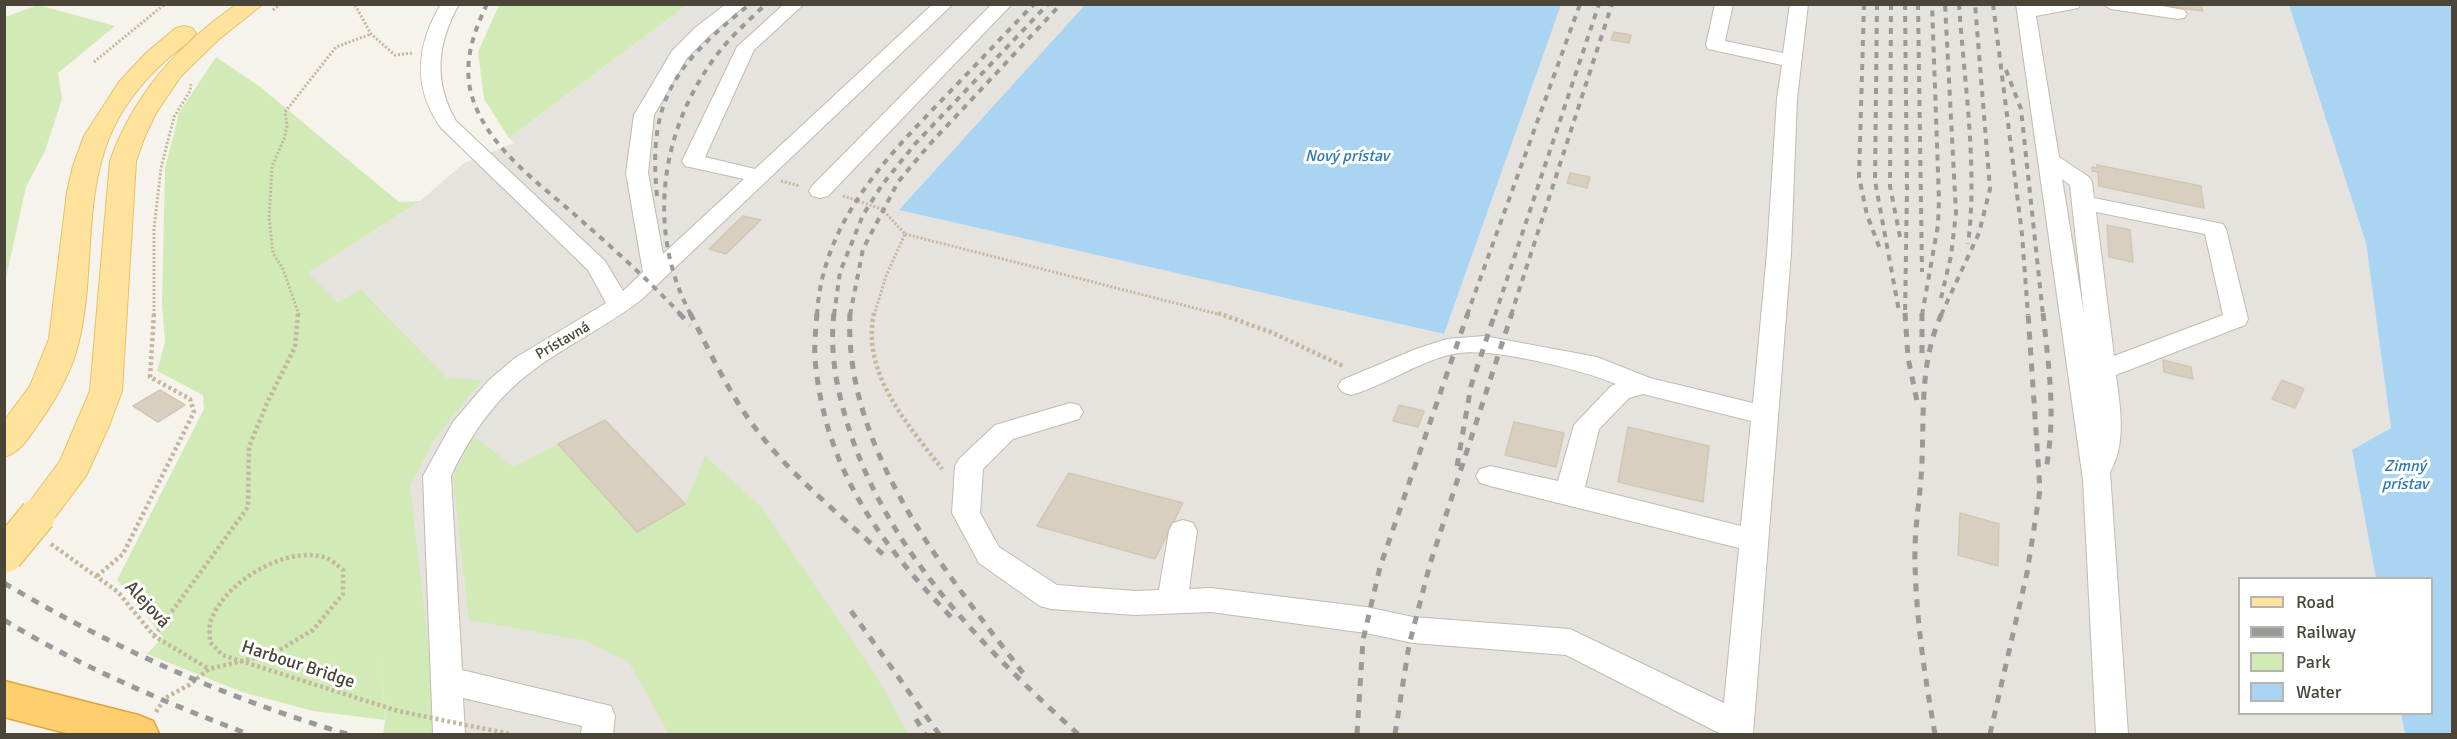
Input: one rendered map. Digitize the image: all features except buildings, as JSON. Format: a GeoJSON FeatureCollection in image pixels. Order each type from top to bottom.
{"type":"FeatureCollection","features":[{"type":"Feature","properties":{"kind":"highway"},"geometry":{"type":"LineString","coordinates":[[4,699],[146,725]]}},
{"type":"Feature","properties":{"kind":"main road"},"geometry":{"type":"LineString","coordinates":[[4,445],[31,412],[56,366],[69,320],[75,246],[85,169],[99,130],[121,95],[151,62],[223,4]]}},
{"type":"Feature","properties":{"kind":"main road"},"geometry":{"type":"LineString","coordinates":[[5,556],[74,467],[106,391],[123,161],[132,133],[148,103],[174,69],[200,43],[262,8]]}},
{"type":"Feature","properties":{"kind":"street"},"geometry":{"type":"LineString","coordinates":[[450,4],[434,34],[430,52],[432,94],[438,109],[448,124],[597,266],[620,306]]}},
{"type":"Feature","properties":{"kind":"street"},"geometry":{"type":"LineString","coordinates":[[655,273],[637,173],[644,115],[679,55],[703,31],[738,4]]}},
{"type":"Feature","properties":{"kind":"street"},"geometry":{"type":"LineString","coordinates":[[758,176],[693,161],[746,47],[795,4]]}},
{"type":"Feature","properties":{"kind":"street","name":"Prístavná"},"geometry":{"type":"LineString","coordinates":[[449,735],[440,519],[436,495],[437,476],[447,453],[488,398],[509,376],[620,306],[944,4]]}},
{"type":"Feature","properties":{"kind":"street"},"geometry":{"type":"LineString","coordinates":[[820,190],[1003,4]]}},
{"type":"Feature","properties":{"kind":"street"},"geometry":{"type":"LineString","coordinates":[[1724,4],[1715,45],[1792,61]]}},
{"type":"Feature","properties":{"kind":"street"},"geometry":{"type":"LineString","coordinates":[[1070,412],[1004,432],[969,466],[966,513],[988,555],[1051,597],[1135,603],[1210,600],[1366,620],[1413,630],[1570,642],[1737,730],[1765,415],[1792,61],[1799,4]]}},
{"type":"Feature","properties":{"kind":"street"},"geometry":{"type":"LineString","coordinates":[[2072,4],[2026,9],[2097,480],[2112,735]]}},
{"type":"Feature","properties":{"kind":"street"},"geometry":{"type":"LineString","coordinates":[[2111,4],[2178,14]]}},
{"type":"Feature","properties":{"kind":"street"},"geometry":{"type":"LineString","coordinates":[[2049,160],[2081,182],[2109,424],[2097,480]]}},
{"type":"Feature","properties":{"kind":"street"},"geometry":{"type":"LineString","coordinates":[[2083,203],[2215,229],[2236,319],[2103,370]]}},
{"type":"Feature","properties":{"kind":"street"},"geometry":{"type":"LineString","coordinates":[[1360,382],[1425,355],[1456,345],[1484,344],[1598,366],[1643,385],[1765,415]]}},
{"type":"Feature","properties":{"kind":"street"},"geometry":{"type":"LineString","coordinates":[[1569,494],[1587,425],[1620,392],[1643,385]]}},
{"type":"Feature","properties":{"kind":"street"},"geometry":{"type":"LineString","coordinates":[[1490,476],[1754,541]]}},
{"type":"Feature","properties":{"kind":"street"},"geometry":{"type":"LineString","coordinates":[[1172,602],[1183,531]]}},
{"type":"Feature","properties":{"kind":"street"},"geometry":{"type":"LineString","coordinates":[[446,680],[599,716],[597,735]]}},
{"type":"Feature","properties":{"kind":"path"},"geometry":{"type":"LineString","coordinates":[[93,62],[165,4]]}},
{"type":"Feature","properties":{"kind":"path"},"geometry":{"type":"LineString","coordinates":[[262,8],[281,4]]}},
{"type":"Feature","properties":{"kind":"path"},"geometry":{"type":"LineString","coordinates":[[355,4],[371,34],[395,55],[430,52]]}},
{"type":"Feature","properties":{"kind":"path"},"geometry":{"type":"LineString","coordinates":[[154,636],[248,507],[249,447],[267,403],[295,347],[299,315],[283,269],[273,253],[269,218],[272,166],[284,139],[287,126],[285,112],[336,47],[371,34]]}},
{"type":"Feature","properties":{"kind":"path","name":"Alejová"},"geometry":{"type":"LineString","coordinates":[[191,80],[190,91],[174,117],[161,168],[154,229],[155,305],[150,377],[190,399],[194,412],[123,554],[98,576],[118,592],[154,636],[209,669]]}},
{"type":"Feature","properties":{"kind":"path"},"geometry":{"type":"LineString","coordinates":[[758,176],[820,190],[882,209],[905,234],[1209,310],[1273,333],[1360,382]]}},
{"type":"Feature","properties":{"kind":"path"},"geometry":{"type":"LineString","coordinates":[[905,234],[879,293],[873,322],[872,352],[885,385],[910,426],[967,504]]}},
{"type":"Feature","properties":{"kind":"path","name":"Harbour Bridge"},"geometry":{"type":"LineString","coordinates":[[209,669],[263,656],[281,649],[313,630],[343,594],[343,570],[325,557],[296,554],[262,567],[236,586],[217,608],[210,626],[210,642],[222,655],[398,711],[510,735]]}},
{"type":"Feature","properties":{"kind":"path"},"geometry":{"type":"LineString","coordinates":[[146,725],[165,698],[189,685],[209,669]]}},
{"type":"Feature","properties":{"kind":"shaded area"},"geometry":{"type":"Polygon","coordinates":[[[687,5],[1086,5],[900,210],[1444,334],[1561,5],[2289,5],[2366,243],[2391,428],[2352,451],[2376,577],[2238,577],[2238,715],[2401,715],[2405,734],[383,734],[385,720],[361,433],[308,273],[420,201],[464,163],[514,143],[509,138],[687,5]]]}},
{"type":"Feature","properties":{"kind":"green space"},"geometry":{"type":"Polygon","coordinates":[[[499,4],[687,5],[509,138],[484,99],[478,52],[499,4]]]}},
{"type":"Feature","properties":{"kind":"green space"},"geometry":{"type":"Polygon","coordinates":[[[38,5],[115,26],[58,73],[62,99],[45,151],[26,187],[5,282],[5,17],[38,5]]]}},
{"type":"Feature","properties":{"kind":"green space"},"geometry":{"type":"Polygon","coordinates":[[[216,57],[259,86],[399,202],[420,201],[308,273],[338,303],[360,289],[447,378],[482,380],[435,438],[410,486],[436,710],[436,734],[384,734],[386,719],[380,648],[385,720],[313,711],[242,692],[147,654],[163,637],[117,580],[204,409],[203,395],[157,371],[165,342],[162,304],[165,168],[179,113],[216,57]]]}},
{"type":"Feature","properties":{"kind":"green space"},"geometry":{"type":"Polygon","coordinates":[[[473,435],[513,467],[558,444],[637,532],[685,504],[705,456],[761,507],[876,675],[908,734],[669,734],[629,662],[583,640],[469,620],[453,478],[473,435]]]}},
{"type":"Feature","properties":{"kind":"water","name":"Nový prístav"},"geometry":{"type":"Polygon","coordinates":[[[1086,4],[1561,5],[1444,334],[899,210],[1086,4]]]}},
{"type":"Feature","properties":{"kind":"water","name":"Zimný prístav"},"geometry":{"type":"Polygon","coordinates":[[[2289,5],[2452,5],[2452,734],[2405,734],[2401,715],[2433,715],[2433,577],[2376,577],[2352,450],[2391,428],[2366,243],[2289,5]]]}},
{"type":"Feature","properties":{"kind":"railway"},"geometry":{"type":"LineString","coordinates":[[487,4],[474,36],[468,70],[471,93],[488,129],[513,160],[629,263],[679,313]]}},
{"type":"Feature","properties":{"kind":"railway"},"geometry":{"type":"LineString","coordinates":[[657,196],[655,162],[657,133],[672,85],[703,45],[750,4]]}},
{"type":"Feature","properties":{"kind":"railway"},"geometry":{"type":"LineString","coordinates":[[691,315],[677,284],[668,251],[664,218],[665,185],[671,152],[681,120],[695,89],[713,60],[731,38],[766,4]]}},
{"type":"Feature","properties":{"kind":"railway"},"geometry":{"type":"LineString","coordinates":[[817,315],[821,283],[830,253],[858,198],[896,149],[1034,4]]}},
{"type":"Feature","properties":{"kind":"railway"},"geometry":{"type":"LineString","coordinates":[[834,315],[840,272],[863,215],[882,185],[915,144],[1048,4]]}},
{"type":"Feature","properties":{"kind":"railway"},"geometry":{"type":"LineString","coordinates":[[850,315],[863,249],[898,182],[929,145],[1061,4]]}},
{"type":"Feature","properties":{"kind":"railway"},"geometry":{"type":"LineString","coordinates":[[1467,315],[1580,4]]}},
{"type":"Feature","properties":{"kind":"railway"},"geometry":{"type":"LineString","coordinates":[[1495,315],[1599,4]]}},
{"type":"Feature","properties":{"kind":"railway"},"geometry":{"type":"LineString","coordinates":[[1511,315],[1612,4]]}},
{"type":"Feature","properties":{"kind":"railway"},"geometry":{"type":"LineString","coordinates":[[1864,4],[1859,177],[1867,215],[1880,249]]}},
{"type":"Feature","properties":{"kind":"railway"},"geometry":{"type":"LineString","coordinates":[[1877,4],[1875,181],[1899,311]]}},
{"type":"Feature","properties":{"kind":"railway"},"geometry":{"type":"LineString","coordinates":[[1891,4],[1890,186],[1900,237]]}},
{"type":"Feature","properties":{"kind":"railway"},"geometry":{"type":"LineString","coordinates":[[1905,4],[1907,189],[1905,313]]}},
{"type":"Feature","properties":{"kind":"railway"},"geometry":{"type":"LineString","coordinates":[[1918,4],[1922,272]]}},
{"type":"Feature","properties":{"kind":"railway"},"geometry":{"type":"LineString","coordinates":[[1922,315],[1938,225],[1939,200],[1932,4]]}},
{"type":"Feature","properties":{"kind":"railway"},"geometry":{"type":"LineString","coordinates":[[1941,298],[1951,256],[1956,213],[1945,4]]}},
{"type":"Feature","properties":{"kind":"railway"},"geometry":{"type":"LineString","coordinates":[[1959,4],[1971,155],[1971,215],[1968,244]]}},
{"type":"Feature","properties":{"kind":"railway"},"geometry":{"type":"LineString","coordinates":[[1941,315],[1979,233],[1990,189],[1975,4]]}},
{"type":"Feature","properties":{"kind":"railway"},"geometry":{"type":"LineString","coordinates":[[1993,4],[2022,234],[2028,315]]}},
{"type":"Feature","properties":{"kind":"railway"},"geometry":{"type":"LineString","coordinates":[[2006,70],[2021,109],[2043,315]]}},
{"type":"Feature","properties":{"kind":"railway"},"geometry":{"type":"LineString","coordinates":[[679,313],[690,325]]}},
{"type":"Feature","properties":{"kind":"railway"},"geometry":{"type":"LineString","coordinates":[[817,313],[815,359],[821,399],[830,435],[843,469],[879,531],[901,561],[952,618]]}},
{"type":"Feature","properties":{"kind":"railway"},"geometry":{"type":"LineString","coordinates":[[834,313],[833,350],[841,400],[860,460],[882,505],[908,548],[937,589],[1005,664],[1078,734]]}},
{"type":"Feature","properties":{"kind":"railway"},"geometry":{"type":"LineString","coordinates":[[1357,734],[1363,640],[1380,567],[1468,313]]}},
{"type":"Feature","properties":{"kind":"railway"},"geometry":{"type":"LineString","coordinates":[[1457,466],[1471,386],[1495,313]]}},
{"type":"Feature","properties":{"kind":"railway"},"geometry":{"type":"LineString","coordinates":[[1395,734],[1409,645],[1430,564],[1512,313]]}},
{"type":"Feature","properties":{"kind":"railway"},"geometry":{"type":"LineString","coordinates":[[1905,313],[1908,358],[1917,401]]}},
{"type":"Feature","properties":{"kind":"railway"},"geometry":{"type":"LineString","coordinates":[[1935,734],[1919,626],[1915,549],[1921,473],[1924,386],[1930,349],[1942,313]]}},
{"type":"Feature","properties":{"kind":"railway"},"geometry":{"type":"LineString","coordinates":[[1990,734],[2027,573],[2040,490],[2028,313]]}},
{"type":"Feature","properties":{"kind":"railway"},"geometry":{"type":"LineString","coordinates":[[2043,313],[2051,410],[2046,470]]}},
{"type":"Feature","properties":{"kind":"railway"},"geometry":{"type":"LineString","coordinates":[[691,315],[746,416],[770,447],[818,496],[887,558]]}},
{"type":"Feature","properties":{"kind":"railway"},"geometry":{"type":"LineString","coordinates":[[850,315],[852,364],[864,413],[882,461],[906,508],[934,553],[1026,677]]}},
{"type":"Feature","properties":{"kind":"railway"},"geometry":{"type":"LineString","coordinates":[[1922,315],[1922,354]]}},
{"type":"Feature","properties":{"kind":"railway"},"geometry":{"type":"LineString","coordinates":[[4,583],[87,629],[214,688],[347,734]]}},
{"type":"Feature","properties":{"kind":"railway"},"geometry":{"type":"LineString","coordinates":[[851,611],[939,734]]}},
{"type":"Feature","properties":{"kind":"railway"},"geometry":{"type":"LineString","coordinates":[[4,620],[123,683],[248,734]]}},
{"type":"Feature","properties":{"kind":"railway"},"geometry":{"type":"LineString","coordinates":[[916,719],[925,734]]}}]}
